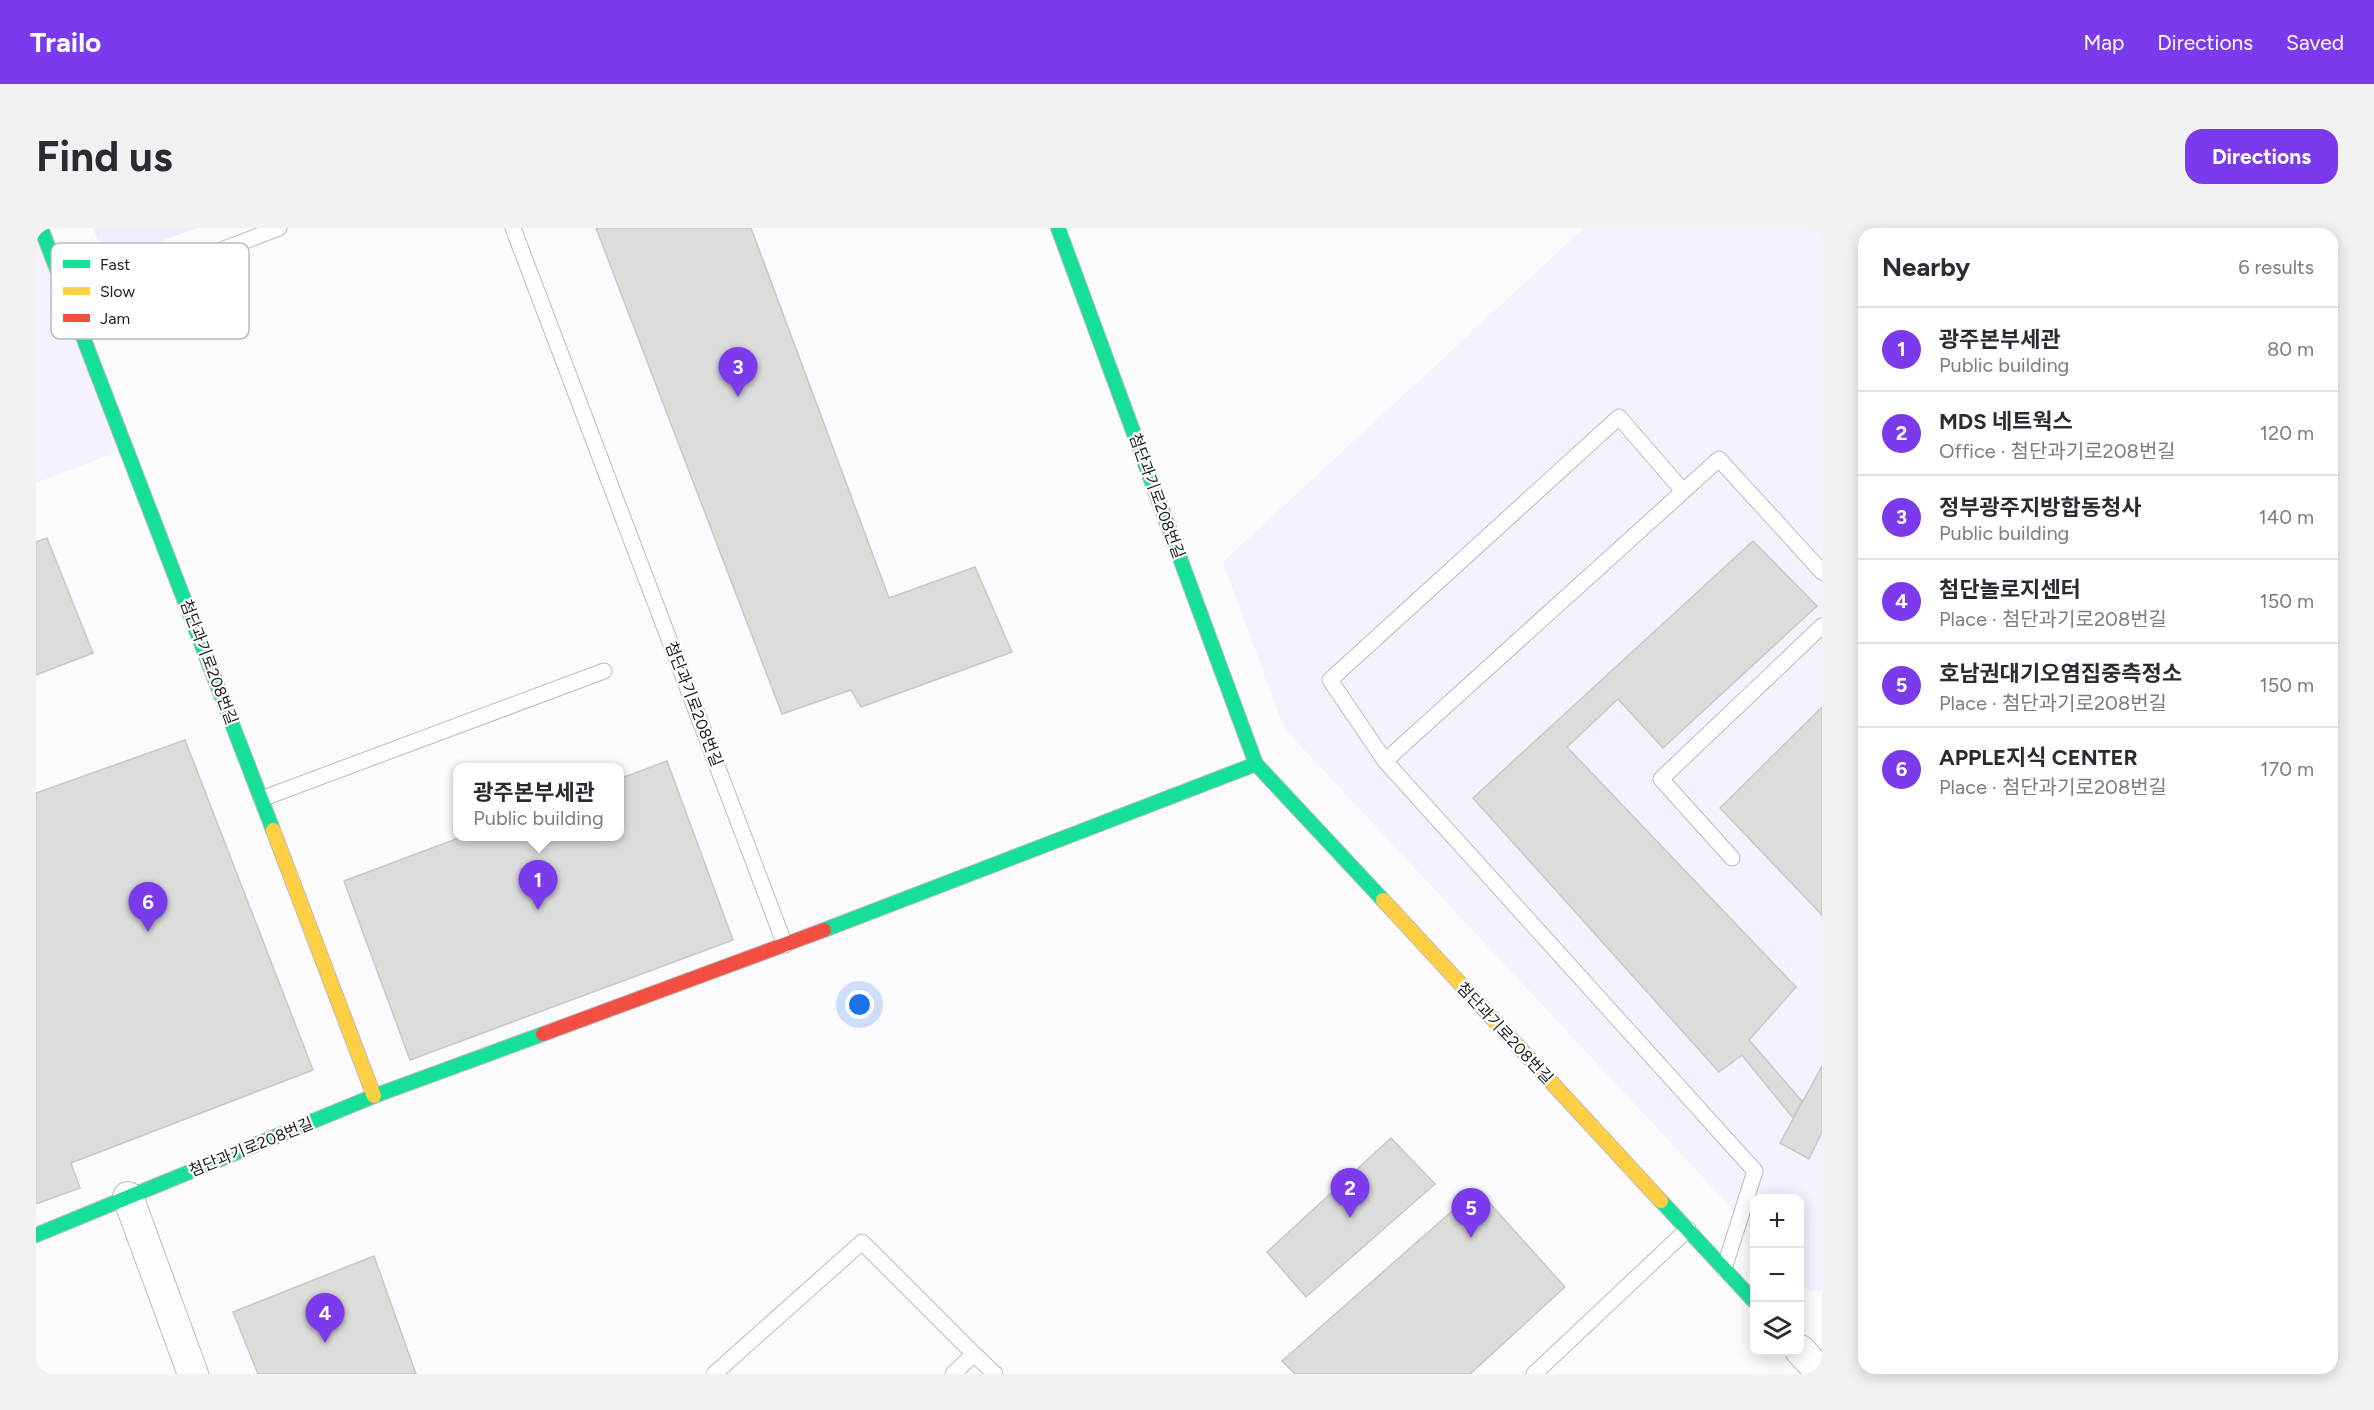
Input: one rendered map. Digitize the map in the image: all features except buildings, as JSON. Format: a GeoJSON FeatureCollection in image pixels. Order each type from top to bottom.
{"type":"FeatureCollection","features":[{"type":"Feature","properties":{"kind":"street","name":"첨단과기로208번길"},"geometry":{"type":"LineString","coordinates":[[41,228],[51,254]]}},
{"type":"Feature","properties":{"kind":"street","name":"첨단과기로208번길"},"geometry":{"type":"LineString","coordinates":[[1058,228],[1256,764],[1750,1296]]}},
{"type":"Feature","properties":{"kind":"street","name":"첨단과기로208번길"},"geometry":{"type":"LineString","coordinates":[[84,339],[374,1096]]}},
{"type":"Feature","properties":{"kind":"street","name":"첨단과기로208번길"},"geometry":{"type":"LineString","coordinates":[[36,1235],[374,1096],[785,945],[1256,764]]}},
{"type":"Feature","properties":{"kind":"street"},"geometry":{"type":"LineString","coordinates":[[128,1197],[193,1374]]}},
{"type":"Feature","properties":{"kind":"street"},"geometry":{"type":"LineString","coordinates":[[1804,1354],[1822,1374]]}},
{"type":"Feature","properties":{"kind":"lane"},"geometry":{"type":"LineString","coordinates":[[240,243],[279,228]]}},
{"type":"Feature","properties":{"kind":"lane","name":"첨단과기로208번길"},"geometry":{"type":"LineString","coordinates":[[513,228],[785,945]]}},
{"type":"Feature","properties":{"kind":"lane"},"geometry":{"type":"LineString","coordinates":[[1683,491],[1619,417],[1330,680],[1384,761],[1755,1171],[1724,1269]]}},
{"type":"Feature","properties":{"kind":"lane"},"geometry":{"type":"LineString","coordinates":[[1384,761],[1719,459],[1822,572]]}},
{"type":"Feature","properties":{"kind":"lane"},"geometry":{"type":"LineString","coordinates":[[1732,858],[1661,779],[1822,626]]}},
{"type":"Feature","properties":{"kind":"lane"},"geometry":{"type":"LineString","coordinates":[[261,799],[604,671]]}},
{"type":"Feature","properties":{"kind":"lane"},"geometry":{"type":"LineString","coordinates":[[1533,1374],[1688,1229]]}},
{"type":"Feature","properties":{"kind":"lane"},"geometry":{"type":"LineString","coordinates":[[714,1374],[862,1242],[995,1374]]}},
{"type":"Feature","properties":{"kind":"lane"},"geometry":{"type":"LineString","coordinates":[[953,1374],[974,1354]]}},
{"type":"Feature","properties":{"kind":"shaded area"},"geometry":{"type":"Polygon","coordinates":[[[36,228],[51,264],[51,339],[82,339],[127,448],[36,483],[36,228]]]}},
{"type":"Feature","properties":{"kind":"shaded area"},"geometry":{"type":"Polygon","coordinates":[[[93,228],[197,228],[156,243],[99,243],[93,228]]]}},
{"type":"Feature","properties":{"kind":"shaded area"},"geometry":{"type":"Polygon","coordinates":[[[1584,228],[1822,228],[1822,1291],[1810,1291],[1804,1284],[1804,1194],[1750,1194],[1750,1228],[1284,728],[1223,562],[1584,228]]]}},
{"type":"Feature","properties":{"kind":"traffic: fast"},"geometry":{"type":"LineString","coordinates":[[41,228],[51,254]]}},
{"type":"Feature","properties":{"kind":"traffic: fast"},"geometry":{"type":"LineString","coordinates":[[1058,228],[1256,764],[1383,900]]}},
{"type":"Feature","properties":{"kind":"traffic: fast"},"geometry":{"type":"LineString","coordinates":[[84,339],[273,830]]}},
{"type":"Feature","properties":{"kind":"traffic: fast"},"geometry":{"type":"LineString","coordinates":[[824,930],[1256,764]]}},
{"type":"Feature","properties":{"kind":"traffic: fast"},"geometry":{"type":"LineString","coordinates":[[36,1235],[374,1096],[543,1034]]}},
{"type":"Feature","properties":{"kind":"traffic: fast"},"geometry":{"type":"LineString","coordinates":[[1661,1201],[1750,1297]]}},
{"type":"Feature","properties":{"kind":"traffic: slow"},"geometry":{"type":"LineString","coordinates":[[273,830],[374,1096]]}},
{"type":"Feature","properties":{"kind":"traffic: slow"},"geometry":{"type":"LineString","coordinates":[[1383,900],[1661,1201]]}},
{"type":"Feature","properties":{"kind":"traffic: jam"},"geometry":{"type":"LineString","coordinates":[[543,1034],[824,930]]}},
{"type":"Feature","properties":{"kind":"place","name":"정부광주지방합동청사"},"geometry":{"type":"Point","coordinates":[738,397]}},
{"type":"Feature","properties":{"kind":"place","name":"광주본부세관"},"geometry":{"type":"Point","coordinates":[538,910]}},
{"type":"Feature","properties":{"kind":"place","name":"APPLE지식 CENTER"},"geometry":{"type":"Point","coordinates":[148,932]}},
{"type":"Feature","properties":{"kind":"place","name":"MDS 네트웍스"},"geometry":{"type":"Point","coordinates":[1350,1218]}},
{"type":"Feature","properties":{"kind":"place","name":"호남권대기오염집중측정소"},"geometry":{"type":"Point","coordinates":[1471,1238]}},
{"type":"Feature","properties":{"kind":"place","name":"첨단놀로지센터"},"geometry":{"type":"Point","coordinates":[325,1343]}}]}
